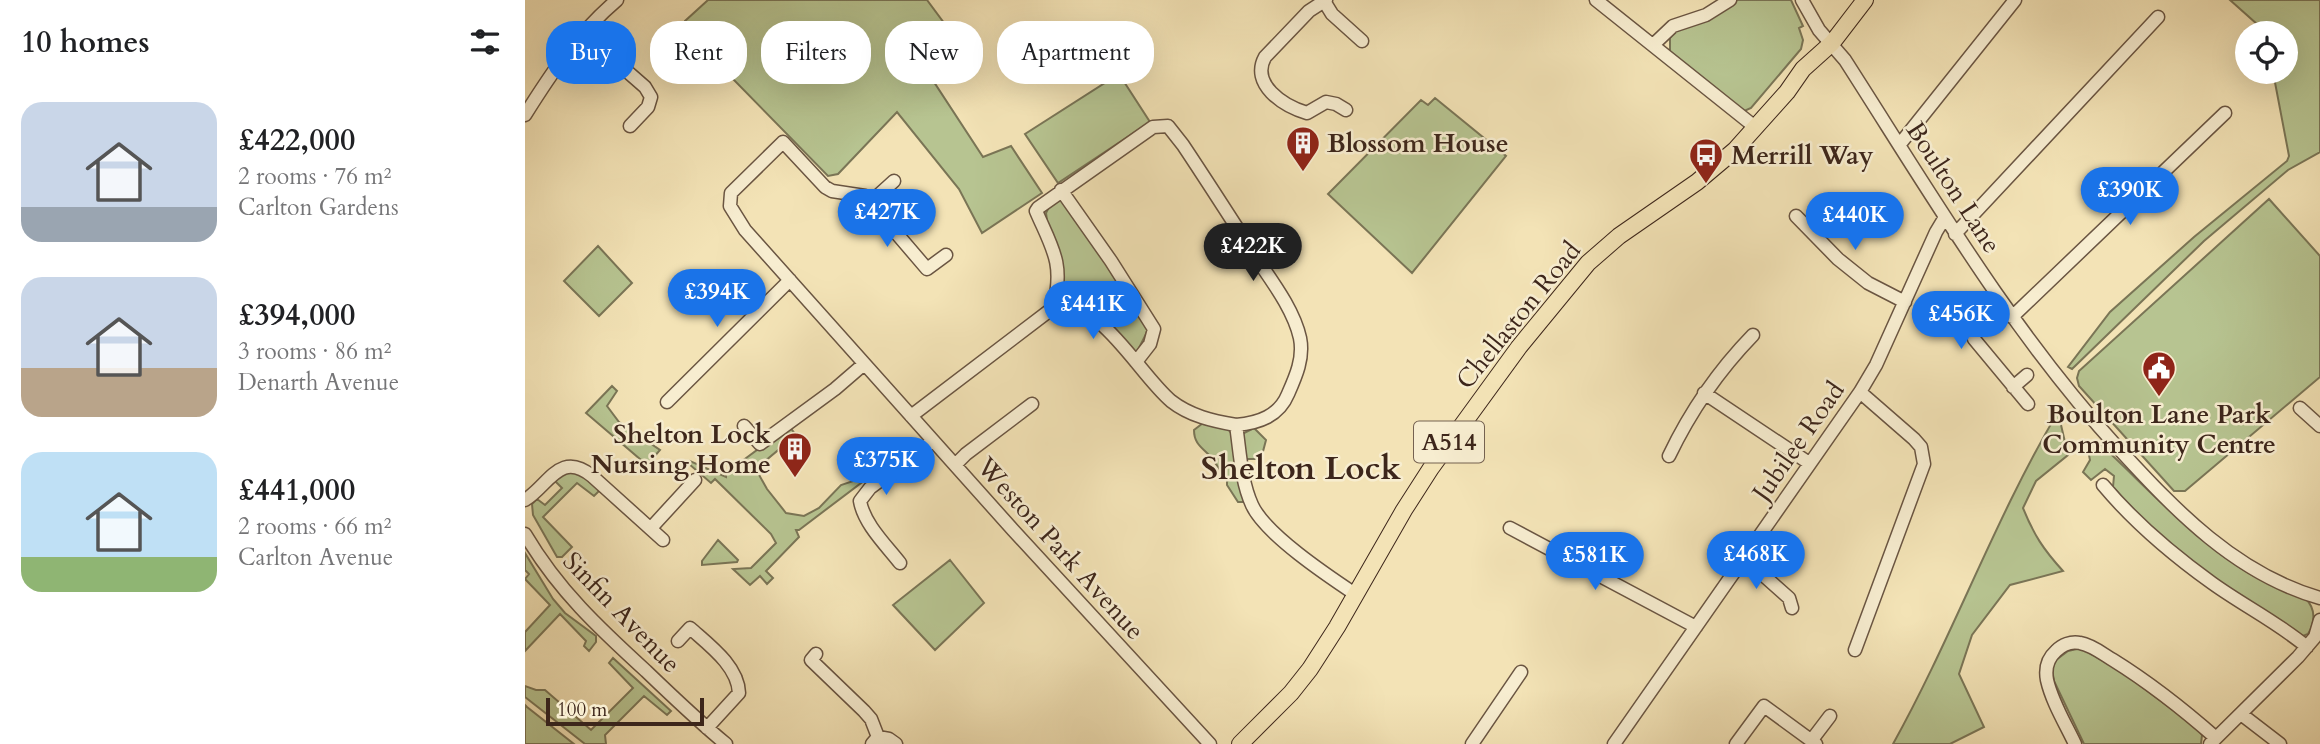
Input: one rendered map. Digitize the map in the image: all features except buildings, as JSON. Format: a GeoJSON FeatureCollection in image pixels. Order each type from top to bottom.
{"type":"FeatureCollection","features":[{"type":"Feature","properties":{"kind":"main road","name":"Chellaston Road"},"geometry":{"type":"LineString","coordinates":[[1240,744],[1291,693],[1310,669],[1404,510],[1439,457],[1519,347],[1588,263],[1619,236],[1702,178],[1735,150],[1787,92],[1803,69],[1832,43],[1865,0]]}},
{"type":"Feature","properties":{"kind":"street"},"geometry":{"type":"LineString","coordinates":[[594,21],[617,0]]}},
{"type":"Feature","properties":{"kind":"street"},"geometry":{"type":"LineString","coordinates":[[1596,0],[1755,127]]}},
{"type":"Feature","properties":{"kind":"street"},"geometry":{"type":"LineString","coordinates":[[1653,45],[1673,26],[1706,15],[1730,0]]}},
{"type":"Feature","properties":{"kind":"street"},"geometry":{"type":"LineString","coordinates":[[1802,0],[1819,30],[1832,43]]}},
{"type":"Feature","properties":{"kind":"street"},"geometry":{"type":"LineString","coordinates":[[1900,144],[2015,0]]}},
{"type":"Feature","properties":{"kind":"street"},"geometry":{"type":"LineString","coordinates":[[1346,110],[1326,102],[1307,113],[1282,102],[1265,86],[1260,66],[1298,21],[1325,1],[1332,14],[1362,41]]}},
{"type":"Feature","properties":{"kind":"street"},"geometry":{"type":"LineString","coordinates":[[1955,234],[2158,17]]}},
{"type":"Feature","properties":{"kind":"street","name":"Boulton Lane"},"geometry":{"type":"LineString","coordinates":[[1832,43],[2002,303],[2077,401],[2180,513],[2220,546],[2283,585],[2320,598]]}},
{"type":"Feature","properties":{"kind":"street"},"geometry":{"type":"LineString","coordinates":[[630,126],[648,107],[650,97],[645,87],[636,79]]}},
{"type":"Feature","properties":{"kind":"street"},"geometry":{"type":"LineString","coordinates":[[527,107],[546,81]]}},
{"type":"Feature","properties":{"kind":"street"},"geometry":{"type":"LineString","coordinates":[[2012,317],[2225,113]]}},
{"type":"Feature","properties":{"kind":"street"},"geometry":{"type":"LineString","coordinates":[[911,416],[1054,304],[1064,304],[1087,312],[1177,405],[1195,416],[1236,425],[1262,420],[1282,407],[1296,379],[1300,338],[1290,314],[1273,282],[1168,126],[1153,127],[1061,190],[1036,211],[1057,259],[1058,281],[1054,304]]}},
{"type":"Feature","properties":{"kind":"street","name":"Weston Park Avenue"},"geometry":{"type":"LineString","coordinates":[[872,201],[825,187],[783,142],[731,193],[730,206],[745,230],[864,364],[1210,744]]}},
{"type":"Feature","properties":{"kind":"street"},"geometry":{"type":"LineString","coordinates":[[894,181],[872,201],[880,214],[927,269],[946,255]]}},
{"type":"Feature","properties":{"kind":"street"},"geometry":{"type":"LineString","coordinates":[[1061,190],[1154,329],[1150,344],[1136,362]]}},
{"type":"Feature","properties":{"kind":"street"},"geometry":{"type":"LineString","coordinates":[[1796,216],[1838,259],[1868,283],[1905,302]]}},
{"type":"Feature","properties":{"kind":"street","name":"Jubilee Road"},"geometry":{"type":"LineString","coordinates":[[1614,744],[1860,392],[1876,365],[1936,232],[1945,218]]}},
{"type":"Feature","properties":{"kind":"street"},"geometry":{"type":"LineString","coordinates":[[667,402],[790,280]]}},
{"type":"Feature","properties":{"kind":"street"},"geometry":{"type":"LineString","coordinates":[[2002,303],[1977,316],[1973,335],[1976,344],[2028,404]]}},
{"type":"Feature","properties":{"kind":"street"},"geometry":{"type":"LineString","coordinates":[[1669,456],[1683,427],[1725,364],[1753,335]]}},
{"type":"Feature","properties":{"kind":"street"},"geometry":{"type":"LineString","coordinates":[[744,426],[760,444],[835,389],[864,364]]}},
{"type":"Feature","properties":{"kind":"street"},"geometry":{"type":"LineString","coordinates":[[2013,387],[2027,375]]}},
{"type":"Feature","properties":{"kind":"street"},"geometry":{"type":"LineString","coordinates":[[1855,650],[1924,464],[1921,447],[1860,392]]}},
{"type":"Feature","properties":{"kind":"street"},"geometry":{"type":"LineString","coordinates":[[1705,393],[1809,463]]}},
{"type":"Feature","properties":{"kind":"street"},"geometry":{"type":"LineString","coordinates":[[955,465],[1032,404]]}},
{"type":"Feature","properties":{"kind":"street"},"geometry":{"type":"LineString","coordinates":[[2300,408],[2320,426]]}},
{"type":"Feature","properties":{"kind":"street"},"geometry":{"type":"LineString","coordinates":[[1236,425],[1247,491],[1253,508],[1265,526],[1356,594]]}},
{"type":"Feature","properties":{"kind":"street"},"geometry":{"type":"LineString","coordinates":[[900,563],[861,511],[860,501],[870,488],[933,441]]}},
{"type":"Feature","properties":{"kind":"street"},"geometry":{"type":"LineString","coordinates":[[525,500],[559,469],[579,468],[663,540]]}},
{"type":"Feature","properties":{"kind":"street"},"geometry":{"type":"LineString","coordinates":[[651,528],[695,480]]}},
{"type":"Feature","properties":{"kind":"street"},"geometry":{"type":"LineString","coordinates":[[2103,485],[2139,522],[2192,568],[2270,618],[2307,648]]}},
{"type":"Feature","properties":{"kind":"street"},"geometry":{"type":"LineString","coordinates":[[1510,528],[1696,627]]}},
{"type":"Feature","properties":{"kind":"street","name":"Sinfin Avenue"},"geometry":{"type":"LineString","coordinates":[[525,534],[541,561],[569,598],[726,744]]}},
{"type":"Feature","properties":{"kind":"street"},"geometry":{"type":"LineString","coordinates":[[1744,558],[1789,598],[1792,608]]}},
{"type":"Feature","properties":{"kind":"street"},"geometry":{"type":"LineString","coordinates":[[678,641],[690,628],[723,659],[739,685],[739,693],[707,728]]}},
{"type":"Feature","properties":{"kind":"street"},"geometry":{"type":"LineString","coordinates":[[2075,744],[2053,698],[2046,671],[2047,663],[2054,653],[2072,643],[2091,647],[2139,676],[2185,711],[2213,741],[2307,648],[2319,628]]}},
{"type":"Feature","properties":{"kind":"street"},"geometry":{"type":"LineString","coordinates":[[816,654],[810,660],[864,711],[870,719],[875,741],[889,739],[896,744]]}},
{"type":"Feature","properties":{"kind":"street"},"geometry":{"type":"LineString","coordinates":[[1472,744],[1521,672]]}},
{"type":"Feature","properties":{"kind":"street"},"geometry":{"type":"LineString","coordinates":[[1736,744],[1764,706],[1814,742],[1830,716]]}},
{"type":"Feature","properties":{"kind":"street"},"geometry":{"type":"LineString","coordinates":[[2241,714],[2280,744]]}},
{"type":"Feature","properties":{"kind":"green space"},"geometry":{"type":"Polygon","coordinates":[[[708,0],[927,0],[943,21],[885,21],[885,84],[935,84],[983,157],[1011,146],[1042,193],[982,233],[959,189],[897,112],[838,174],[828,176],[738,84],[747,84],[747,21],[685,21],[708,0]]]}},
{"type":"Feature","properties":{"kind":"green space"},"geometry":{"type":"Polygon","coordinates":[[[1736,0],[1791,0],[1803,26],[1799,28],[1803,40],[1801,49],[1751,108],[1742,112],[1670,53],[1670,38],[1674,32],[1736,0]]]}},
{"type":"Feature","properties":{"kind":"green space"},"geometry":{"type":"Polygon","coordinates":[[[2230,0],[2320,0],[2320,152],[2288,170],[2204,241],[2072,369],[2068,367],[2110,312],[2194,237],[2287,161],[2289,156],[2275,84],[2298,84],[2298,21],[2254,21],[2230,0]]]}},
{"type":"Feature","properties":{"kind":"green space"},"geometry":{"type":"Polygon","coordinates":[[[1103,84],[1125,84],[1150,122],[1058,183],[1025,134],[1103,84]]]}},
{"type":"Feature","properties":{"kind":"green space"},"geometry":{"type":"Polygon","coordinates":[[[1435,98],[1506,156],[1412,273],[1328,194],[1421,100],[1428,105],[1435,98]]]}},
{"type":"Feature","properties":{"kind":"green space"},"geometry":{"type":"Polygon","coordinates":[[[1062,198],[1147,326],[1148,330],[1137,352],[1083,305],[1066,295],[1061,256],[1048,228],[1046,213],[1050,205],[1062,198]]]}},
{"type":"Feature","properties":{"kind":"green space"},"geometry":{"type":"Polygon","coordinates":[[[2269,199],[2320,256],[2320,377],[2185,491],[2174,491],[2079,386],[2079,371],[2269,199]]]}},
{"type":"Feature","properties":{"kind":"green space"},"geometry":{"type":"Polygon","coordinates":[[[598,246],[632,283],[599,316],[564,281],[598,246]]]}},
{"type":"Feature","properties":{"kind":"green space"},"geometry":{"type":"Polygon","coordinates":[[[612,386],[617,391],[607,406],[619,422],[660,450],[647,465],[586,413],[612,386]]]}},
{"type":"Feature","properties":{"kind":"green space"},"geometry":{"type":"Polygon","coordinates":[[[2058,412],[2068,455],[2036,481],[2023,508],[2040,541],[2063,571],[2010,585],[1972,635],[1959,674],[1984,727],[1950,744],[1893,744],[2014,493],[2058,412]]]}},
{"type":"Feature","properties":{"kind":"green space"},"geometry":{"type":"Polygon","coordinates":[[[1203,423],[1228,429],[1231,433],[1244,502],[1238,502],[1212,458],[1197,442],[1194,430],[1203,423]]]}},
{"type":"Feature","properties":{"kind":"green space"},"geometry":{"type":"Polygon","coordinates":[[[789,426],[796,435],[764,462],[758,473],[786,513],[804,516],[819,508],[841,485],[856,480],[861,483],[796,530],[799,537],[766,571],[773,578],[767,584],[760,576],[750,585],[733,569],[751,568],[776,543],[771,534],[715,479],[711,483],[689,464],[690,461],[726,477],[726,473],[789,426]]]}},
{"type":"Feature","properties":{"kind":"green space"},"geometry":{"type":"Polygon","coordinates":[[[1254,428],[1266,440],[1261,459],[1245,459],[1242,434],[1254,428]]]}},
{"type":"Feature","properties":{"kind":"green space"},"geometry":{"type":"Polygon","coordinates":[[[2097,441],[2210,546],[2258,579],[2306,599],[2312,607],[2313,616],[2308,634],[2303,636],[2266,612],[2174,547],[2113,487],[2114,476],[2105,469],[2091,480],[2083,472],[2090,460],[2088,450],[2097,441]]]}},
{"type":"Feature","properties":{"kind":"green space"},"geometry":{"type":"Polygon","coordinates":[[[571,471],[585,475],[601,489],[594,496],[577,483],[543,517],[572,547],[562,557],[557,557],[533,515],[532,504],[537,499],[545,505],[562,488],[554,480],[571,471]]]}},
{"type":"Feature","properties":{"kind":"green space"},"geometry":{"type":"Polygon","coordinates":[[[718,540],[737,562],[702,565],[702,561],[718,540]]]}},
{"type":"Feature","properties":{"kind":"green space"},"geometry":{"type":"Polygon","coordinates":[[[525,553],[553,599],[565,613],[596,636],[596,642],[589,651],[584,646],[586,641],[560,614],[525,651],[525,632],[550,605],[525,579],[529,574],[525,570],[525,553]]]}},
{"type":"Feature","properties":{"kind":"green space"},"geometry":{"type":"Polygon","coordinates":[[[950,560],[984,603],[935,650],[893,605],[950,560]]]}},
{"type":"Feature","properties":{"kind":"green space"},"geometry":{"type":"Polygon","coordinates":[[[2081,648],[2122,672],[2197,728],[2202,735],[2201,744],[2084,744],[2054,681],[2052,669],[2056,660],[2068,651],[2081,648]]]}},
{"type":"Feature","properties":{"kind":"green space"},"geometry":{"type":"Polygon","coordinates":[[[613,658],[671,711],[667,715],[644,696],[605,735],[606,744],[585,744],[525,697],[525,686],[545,690],[591,730],[633,688],[609,663],[613,658]]]}},
{"type":"Feature","properties":{"kind":"green space"},"geometry":{"type":"Polygon","coordinates":[[[525,705],[527,707],[574,744],[525,744],[525,705]]]}},
{"type":"Feature","properties":{"kind":"place","name":"Blossom House"},"geometry":{"type":"Point","coordinates":[1303,173]}},
{"type":"Feature","properties":{"kind":"place","name":"Merrill Way"},"geometry":{"type":"Point","coordinates":[1706,185]}},
{"type":"Feature","properties":{"kind":"place","name":"Boulton Lane Park Community Centre"},"geometry":{"type":"Point","coordinates":[2159,398]}},
{"type":"Feature","properties":{"kind":"place","name":"Shelton Lock Nursing Home"},"geometry":{"type":"Point","coordinates":[795,479]}},
{"type":"Feature","properties":{"kind":"district","name":"Shelton Lock"},"geometry":{"type":"Point","coordinates":[1301,467]}}]}
